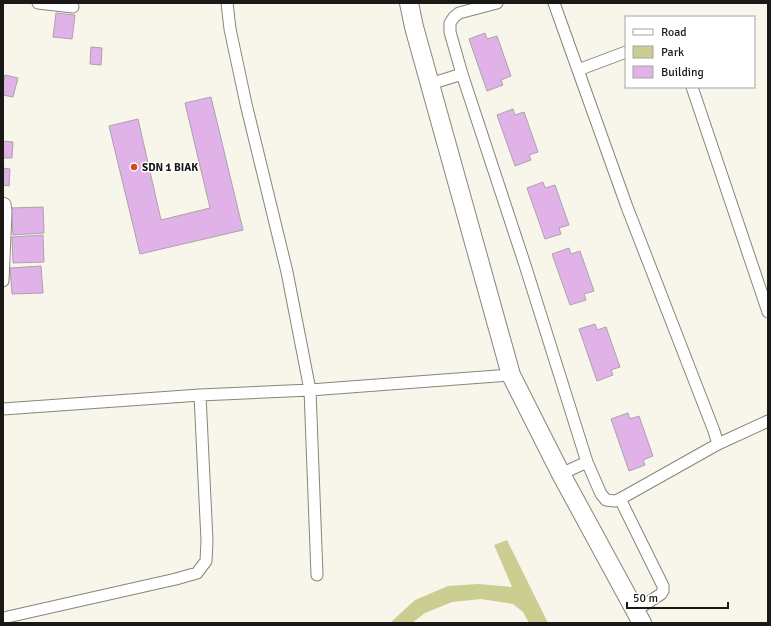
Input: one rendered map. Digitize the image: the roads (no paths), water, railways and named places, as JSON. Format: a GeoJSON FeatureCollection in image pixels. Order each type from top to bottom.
{"type":"FeatureCollection","features":[{"type":"Feature","properties":{"kind":"main road"},"geometry":{"type":"LineString","coordinates":[[409,3],[414,27],[511,375],[561,474],[638,617]]}},
{"type":"Feature","properties":{"kind":"street"},"geometry":{"type":"LineString","coordinates":[[38,3],[73,7]]}},
{"type":"Feature","properties":{"kind":"street"},"geometry":{"type":"LineString","coordinates":[[227,3],[230,29],[246,104],[287,272],[310,390],[317,575]]}},
{"type":"Feature","properties":{"kind":"street"},"geometry":{"type":"LineString","coordinates":[[497,3],[459,13],[450,23],[450,32],[462,74],[525,265],[587,462],[601,494],[606,500],[620,500],[718,444],[768,421]]}},
{"type":"Feature","properties":{"kind":"street"},"geometry":{"type":"LineString","coordinates":[[554,3],[627,207],[718,444]]}},
{"type":"Feature","properties":{"kind":"street"},"geometry":{"type":"LineString","coordinates":[[578,70],[625,52]]}},
{"type":"Feature","properties":{"kind":"street"},"geometry":{"type":"LineString","coordinates":[[430,84],[462,74]]}},
{"type":"Feature","properties":{"kind":"street"},"geometry":{"type":"LineString","coordinates":[[692,88],[768,312]]}},
{"type":"Feature","properties":{"kind":"street"},"geometry":{"type":"LineString","coordinates":[[3,203],[5,204],[6,212],[3,281]]}},
{"type":"Feature","properties":{"kind":"street"},"geometry":{"type":"LineString","coordinates":[[3,409],[200,395],[310,390],[511,375]]}},
{"type":"Feature","properties":{"kind":"street"},"geometry":{"type":"LineString","coordinates":[[3,618],[197,573],[206,562],[207,541],[200,395]]}},
{"type":"Feature","properties":{"kind":"street"},"geometry":{"type":"LineString","coordinates":[[561,474],[587,462]]}},
{"type":"Feature","properties":{"kind":"street"},"geometry":{"type":"LineString","coordinates":[[620,500],[664,586],[661,594],[638,617]]}},
{"type":"Feature","properties":{"kind":"place","name":"SDN 1 BIAK"},"geometry":{"type":"Point","coordinates":[134,167]}}]}
